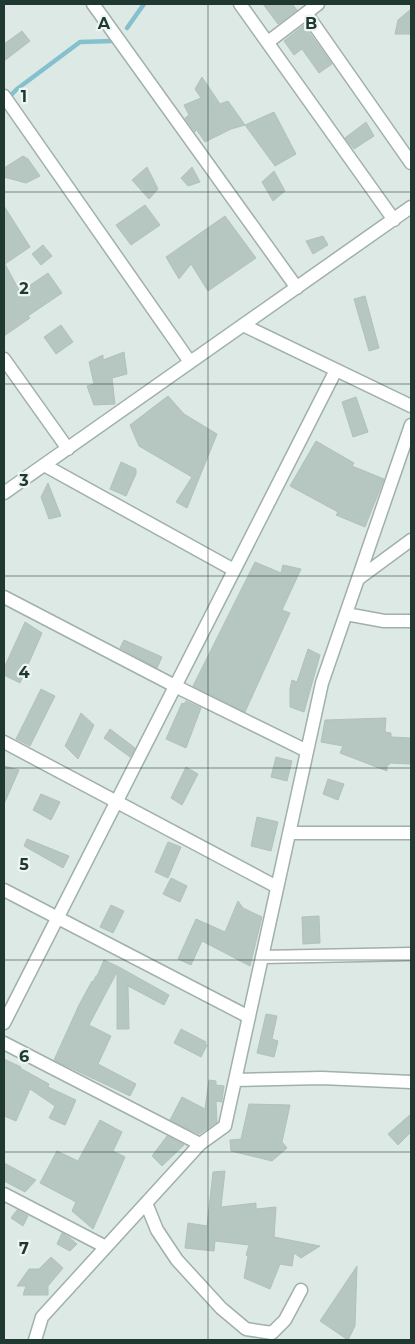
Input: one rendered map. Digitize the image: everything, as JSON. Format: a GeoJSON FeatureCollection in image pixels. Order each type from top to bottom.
{"type":"FeatureCollection","features":[{"type":"Feature","properties":{"kind":"street"},"geometry":{"type":"LineString","coordinates":[[93,4],[297,288]]}},
{"type":"Feature","properties":{"kind":"street"},"geometry":{"type":"LineString","coordinates":[[240,4],[394,220]]}},
{"type":"Feature","properties":{"kind":"street"},"geometry":{"type":"LineString","coordinates":[[268,42],[318,4]]}},
{"type":"Feature","properties":{"kind":"street"},"geometry":{"type":"LineString","coordinates":[[306,13],[411,163]]}},
{"type":"Feature","properties":{"kind":"street"},"geometry":{"type":"LineString","coordinates":[[4,96],[190,362]]}},
{"type":"Feature","properties":{"kind":"street"},"geometry":{"type":"LineString","coordinates":[[4,494],[411,207]]}},
{"type":"Feature","properties":{"kind":"street"},"geometry":{"type":"LineString","coordinates":[[243,325],[411,406]]}},
{"type":"Feature","properties":{"kind":"street"},"geometry":{"type":"LineString","coordinates":[[4,360],[68,448]]}},
{"type":"Feature","properties":{"kind":"street"},"geometry":{"type":"LineString","coordinates":[[4,1023],[336,370]]}},
{"type":"Feature","properties":{"kind":"street"},"geometry":{"type":"LineString","coordinates":[[35,1340],[42,1317],[200,1144],[225,1126],[322,683],[411,425]]}},
{"type":"Feature","properties":{"kind":"street"},"geometry":{"type":"LineString","coordinates":[[44,465],[234,570]]}},
{"type":"Feature","properties":{"kind":"street"},"geometry":{"type":"LineString","coordinates":[[358,579],[411,540]]}},
{"type":"Feature","properties":{"kind":"street"},"geometry":{"type":"LineString","coordinates":[[4,597],[175,686],[307,751]]}},
{"type":"Feature","properties":{"kind":"street"},"geometry":{"type":"LineString","coordinates":[[346,614],[384,622],[411,621]]}},
{"type":"Feature","properties":{"kind":"street"},"geometry":{"type":"LineString","coordinates":[[4,742],[277,888]]}},
{"type":"Feature","properties":{"kind":"street"},"geometry":{"type":"LineString","coordinates":[[289,833],[411,833]]}},
{"type":"Feature","properties":{"kind":"street"},"geometry":{"type":"LineString","coordinates":[[4,890],[249,1017]]}},
{"type":"Feature","properties":{"kind":"street"},"geometry":{"type":"LineString","coordinates":[[262,957],[411,954]]}},
{"type":"Feature","properties":{"kind":"street"},"geometry":{"type":"LineString","coordinates":[[4,1043],[200,1144]]}},
{"type":"Feature","properties":{"kind":"street"},"geometry":{"type":"LineString","coordinates":[[235,1080],[322,1078],[411,1082]]}},
{"type":"Feature","properties":{"kind":"street"},"geometry":{"type":"LineString","coordinates":[[4,1194],[106,1247]]}},
{"type":"Feature","properties":{"kind":"street"},"geometry":{"type":"LineString","coordinates":[[146,1203],[157,1230],[177,1260],[221,1308],[246,1329],[272,1333],[285,1320],[301,1290]]}},
{"type":"Feature","properties":{"kind":"building"},"geometry":{"type":"Polygon","coordinates":[[[263,4],[292,4],[297,10],[278,24],[263,4]]]}},
{"type":"Feature","properties":{"kind":"building"},"geometry":{"type":"Polygon","coordinates":[[[411,9],[411,34],[395,34],[398,20],[411,9]]]}},
{"type":"Feature","properties":{"kind":"building"},"geometry":{"type":"Polygon","coordinates":[[[304,25],[332,64],[319,73],[302,49],[294,55],[284,41],[304,25]]]}},
{"type":"Feature","properties":{"kind":"building"},"geometry":{"type":"Polygon","coordinates":[[[22,31],[30,41],[4,61],[4,44],[22,31]]]}},
{"type":"Feature","properties":{"kind":"building"},"geometry":{"type":"Polygon","coordinates":[[[202,77],[220,104],[228,101],[245,125],[231,129],[205,142],[185,118],[189,115],[184,105],[201,98],[195,89],[202,77]]]}},
{"type":"Feature","properties":{"kind":"building"},"geometry":{"type":"Polygon","coordinates":[[[274,112],[296,154],[275,166],[245,125],[274,112]]]}},
{"type":"Feature","properties":{"kind":"building"},"geometry":{"type":"Polygon","coordinates":[[[366,122],[374,136],[354,149],[345,138],[366,122]]]}},
{"type":"Feature","properties":{"kind":"building"},"geometry":{"type":"Polygon","coordinates":[[[23,156],[28,159],[40,176],[26,183],[4,177],[4,168],[23,156]]]}},
{"type":"Feature","properties":{"kind":"building"},"geometry":{"type":"Polygon","coordinates":[[[147,167],[158,189],[149,199],[132,180],[147,167]]]}},
{"type":"Feature","properties":{"kind":"building"},"geometry":{"type":"Polygon","coordinates":[[[192,167],[200,182],[188,186],[181,178],[192,167]]]}},
{"type":"Feature","properties":{"kind":"building"},"geometry":{"type":"Polygon","coordinates":[[[274,171],[285,191],[273,201],[262,182],[274,171]]]}},
{"type":"Feature","properties":{"kind":"building"},"geometry":{"type":"Polygon","coordinates":[[[145,205],[160,225],[131,245],[116,225],[145,205]]]}},
{"type":"Feature","properties":{"kind":"building"},"geometry":{"type":"Polygon","coordinates":[[[4,206],[30,247],[5,264],[20,292],[48,273],[62,293],[28,316],[30,318],[4,336],[4,206]]]}},
{"type":"Feature","properties":{"kind":"building"},"geometry":{"type":"Polygon","coordinates":[[[225,216],[256,258],[208,291],[191,264],[179,279],[166,257],[225,216]]]}},
{"type":"Feature","properties":{"kind":"building"},"geometry":{"type":"Polygon","coordinates":[[[323,236],[328,245],[313,254],[306,241],[323,236]]]}},
{"type":"Feature","properties":{"kind":"building"},"geometry":{"type":"Polygon","coordinates":[[[43,245],[52,256],[41,265],[32,254],[43,245]]]}},
{"type":"Feature","properties":{"kind":"building"},"geometry":{"type":"Polygon","coordinates":[[[365,296],[379,348],[369,351],[354,299],[365,296]]]}},
{"type":"Feature","properties":{"kind":"building"},"geometry":{"type":"Polygon","coordinates":[[[61,325],[73,342],[56,354],[44,337],[61,325]]]}},
{"type":"Feature","properties":{"kind":"building"},"geometry":{"type":"Polygon","coordinates":[[[124,352],[127,374],[112,378],[115,404],[94,405],[87,386],[94,384],[89,362],[103,355],[103,360],[124,352]]]}},
{"type":"Feature","properties":{"kind":"building"},"geometry":{"type":"Polygon","coordinates":[[[168,396],[184,414],[217,434],[187,508],[176,502],[192,477],[139,446],[130,425],[168,396]]]}},
{"type":"Feature","properties":{"kind":"building"},"geometry":{"type":"Polygon","coordinates":[[[356,397],[368,432],[353,437],[342,402],[356,397]]]}},
{"type":"Feature","properties":{"kind":"building"},"geometry":{"type":"Polygon","coordinates":[[[316,441],[354,463],[352,466],[384,479],[365,527],[336,515],[338,512],[290,486],[316,441]]]}},
{"type":"Feature","properties":{"kind":"building"},"geometry":{"type":"Polygon","coordinates":[[[121,462],[136,469],[136,474],[126,496],[110,489],[121,462]]]}},
{"type":"Feature","properties":{"kind":"building"},"geometry":{"type":"Polygon","coordinates":[[[48,483],[61,516],[49,519],[41,497],[48,483]]]}},
{"type":"Feature","properties":{"kind":"building"},"geometry":{"type":"Polygon","coordinates":[[[255,562],[281,573],[283,565],[301,569],[282,610],[290,613],[245,712],[193,686],[255,562]]]}},
{"type":"Feature","properties":{"kind":"building"},"geometry":{"type":"Polygon","coordinates":[[[25,622],[42,633],[20,683],[4,675],[4,668],[25,622]]]}},
{"type":"Feature","properties":{"kind":"building"},"geometry":{"type":"Polygon","coordinates":[[[124,640],[162,657],[157,668],[120,648],[124,640]]]}},
{"type":"Feature","properties":{"kind":"building"},"geometry":{"type":"Polygon","coordinates":[[[308,649],[320,655],[304,712],[290,707],[290,689],[292,680],[297,682],[308,649]]]}},
{"type":"Feature","properties":{"kind":"building"},"geometry":{"type":"Polygon","coordinates":[[[41,689],[55,696],[30,746],[16,739],[41,689]]]}},
{"type":"Feature","properties":{"kind":"building"},"geometry":{"type":"Polygon","coordinates":[[[186,701],[201,708],[186,748],[166,739],[182,703],[184,704],[186,701]]]}},
{"type":"Feature","properties":{"kind":"building"},"geometry":{"type":"Polygon","coordinates":[[[81,713],[94,725],[78,759],[65,746],[81,713]]]}},
{"type":"Feature","properties":{"kind":"building"},"geometry":{"type":"Polygon","coordinates":[[[386,718],[385,732],[391,733],[391,737],[411,738],[411,764],[389,763],[387,771],[340,753],[343,746],[321,742],[325,720],[386,718]]]}},
{"type":"Feature","properties":{"kind":"building"},"geometry":{"type":"Polygon","coordinates":[[[110,729],[135,748],[130,757],[104,738],[110,729]]]}},
{"type":"Feature","properties":{"kind":"building"},"geometry":{"type":"Polygon","coordinates":[[[276,757],[292,761],[287,781],[271,777],[276,757]]]}},
{"type":"Feature","properties":{"kind":"building"},"geometry":{"type":"Polygon","coordinates":[[[4,766],[19,770],[4,804],[4,766]]]}},
{"type":"Feature","properties":{"kind":"building"},"geometry":{"type":"Polygon","coordinates":[[[186,767],[198,774],[182,805],[171,798],[186,767]]]}},
{"type":"Feature","properties":{"kind":"building"},"geometry":{"type":"Polygon","coordinates":[[[328,779],[344,784],[338,800],[323,794],[328,779]]]}},
{"type":"Feature","properties":{"kind":"building"},"geometry":{"type":"Polygon","coordinates":[[[41,794],[60,802],[51,820],[33,810],[41,794]]]}},
{"type":"Feature","properties":{"kind":"building"},"geometry":{"type":"Polygon","coordinates":[[[257,817],[278,822],[271,851],[251,846],[257,817]]]}},
{"type":"Feature","properties":{"kind":"building"},"geometry":{"type":"Polygon","coordinates":[[[27,839],[69,856],[63,868],[24,846],[27,839]]]}},
{"type":"Feature","properties":{"kind":"building"},"geometry":{"type":"Polygon","coordinates":[[[168,842],[181,847],[168,878],[155,872],[168,842]]]}},
{"type":"Feature","properties":{"kind":"building"},"geometry":{"type":"Polygon","coordinates":[[[171,878],[187,886],[180,902],[163,894],[171,878]]]}},
{"type":"Feature","properties":{"kind":"building"},"geometry":{"type":"Polygon","coordinates":[[[238,901],[243,908],[262,917],[250,966],[202,941],[191,965],[178,959],[196,919],[225,932],[238,901]]]}},
{"type":"Feature","properties":{"kind":"building"},"geometry":{"type":"Polygon","coordinates":[[[111,905],[124,911],[113,933],[100,927],[111,905]]]}},
{"type":"Feature","properties":{"kind":"building"},"geometry":{"type":"Polygon","coordinates":[[[319,916],[320,943],[303,944],[302,917],[319,916]]]}},
{"type":"Feature","properties":{"kind":"building"},"geometry":{"type":"Polygon","coordinates":[[[104,960],[169,995],[164,1005],[128,986],[129,1029],[117,1029],[117,972],[89,1025],[111,1036],[98,1064],[136,1084],[130,1096],[54,1060],[79,1005],[92,981],[97,976],[104,960]]]}},
{"type":"Feature","properties":{"kind":"building"},"geometry":{"type":"Polygon","coordinates":[[[266,1014],[277,1016],[272,1039],[278,1041],[274,1057],[257,1053],[266,1014]]]}},
{"type":"Feature","properties":{"kind":"building"},"geometry":{"type":"Polygon","coordinates":[[[181,1029],[206,1042],[205,1044],[207,1045],[201,1057],[174,1043],[181,1029]]]}},
{"type":"Feature","properties":{"kind":"building"},"geometry":{"type":"Polygon","coordinates":[[[4,1059],[49,1084],[48,1087],[76,1100],[65,1125],[49,1118],[55,1106],[30,1089],[16,1121],[4,1116],[4,1059]]]}},
{"type":"Feature","properties":{"kind":"building"},"geometry":{"type":"Polygon","coordinates":[[[209,1080],[216,1081],[216,1085],[224,1086],[222,1102],[216,1101],[217,1122],[199,1134],[170,1120],[182,1097],[205,1109],[209,1080]]]}},
{"type":"Feature","properties":{"kind":"building"},"geometry":{"type":"Polygon","coordinates":[[[249,1104],[290,1105],[282,1142],[287,1148],[272,1161],[231,1151],[230,1140],[241,1139],[249,1104]]]}},
{"type":"Feature","properties":{"kind":"building"},"geometry":{"type":"Polygon","coordinates":[[[411,1114],[411,1132],[398,1145],[388,1134],[411,1114]]]}},
{"type":"Feature","properties":{"kind":"building"},"geometry":{"type":"Polygon","coordinates":[[[100,1120],[122,1132],[113,1151],[125,1157],[93,1229],[72,1211],[76,1202],[40,1183],[57,1151],[78,1161],[100,1120]]]}},
{"type":"Feature","properties":{"kind":"building"},"geometry":{"type":"Polygon","coordinates":[[[167,1136],[184,1145],[162,1166],[152,1156],[167,1136]]]}},
{"type":"Feature","properties":{"kind":"building"},"geometry":{"type":"Polygon","coordinates":[[[4,1163],[36,1180],[25,1192],[4,1181],[4,1163]]]}},
{"type":"Feature","properties":{"kind":"building"},"geometry":{"type":"Polygon","coordinates":[[[225,1171],[221,1207],[256,1203],[256,1209],[276,1207],[274,1237],[320,1246],[301,1258],[294,1253],[292,1266],[280,1264],[270,1289],[244,1278],[249,1245],[215,1241],[214,1251],[185,1248],[188,1223],[207,1226],[213,1172],[225,1171]]]}},
{"type":"Feature","properties":{"kind":"building"},"geometry":{"type":"Polygon","coordinates":[[[17,1210],[28,1216],[23,1226],[11,1218],[17,1210]]]}},
{"type":"Feature","properties":{"kind":"building"},"geometry":{"type":"Polygon","coordinates":[[[62,1233],[77,1244],[70,1251],[57,1244],[62,1233]]]}},
{"type":"Feature","properties":{"kind":"building"},"geometry":{"type":"Polygon","coordinates":[[[51,1257],[63,1268],[48,1286],[48,1295],[23,1295],[26,1286],[17,1286],[29,1269],[39,1269],[51,1257]]]}},
{"type":"Feature","properties":{"kind":"building"},"geometry":{"type":"Polygon","coordinates":[[[357,1266],[355,1326],[348,1340],[320,1321],[357,1266]]]}},
{"type":"Feature","properties":{"kind":"waterway"},"geometry":{"type":"LineString","coordinates":[[127,28],[144,4]]}},
{"type":"Feature","properties":{"kind":"waterway"},"geometry":{"type":"LineString","coordinates":[[8,98],[17,89],[80,42],[112,41]]}}]}
